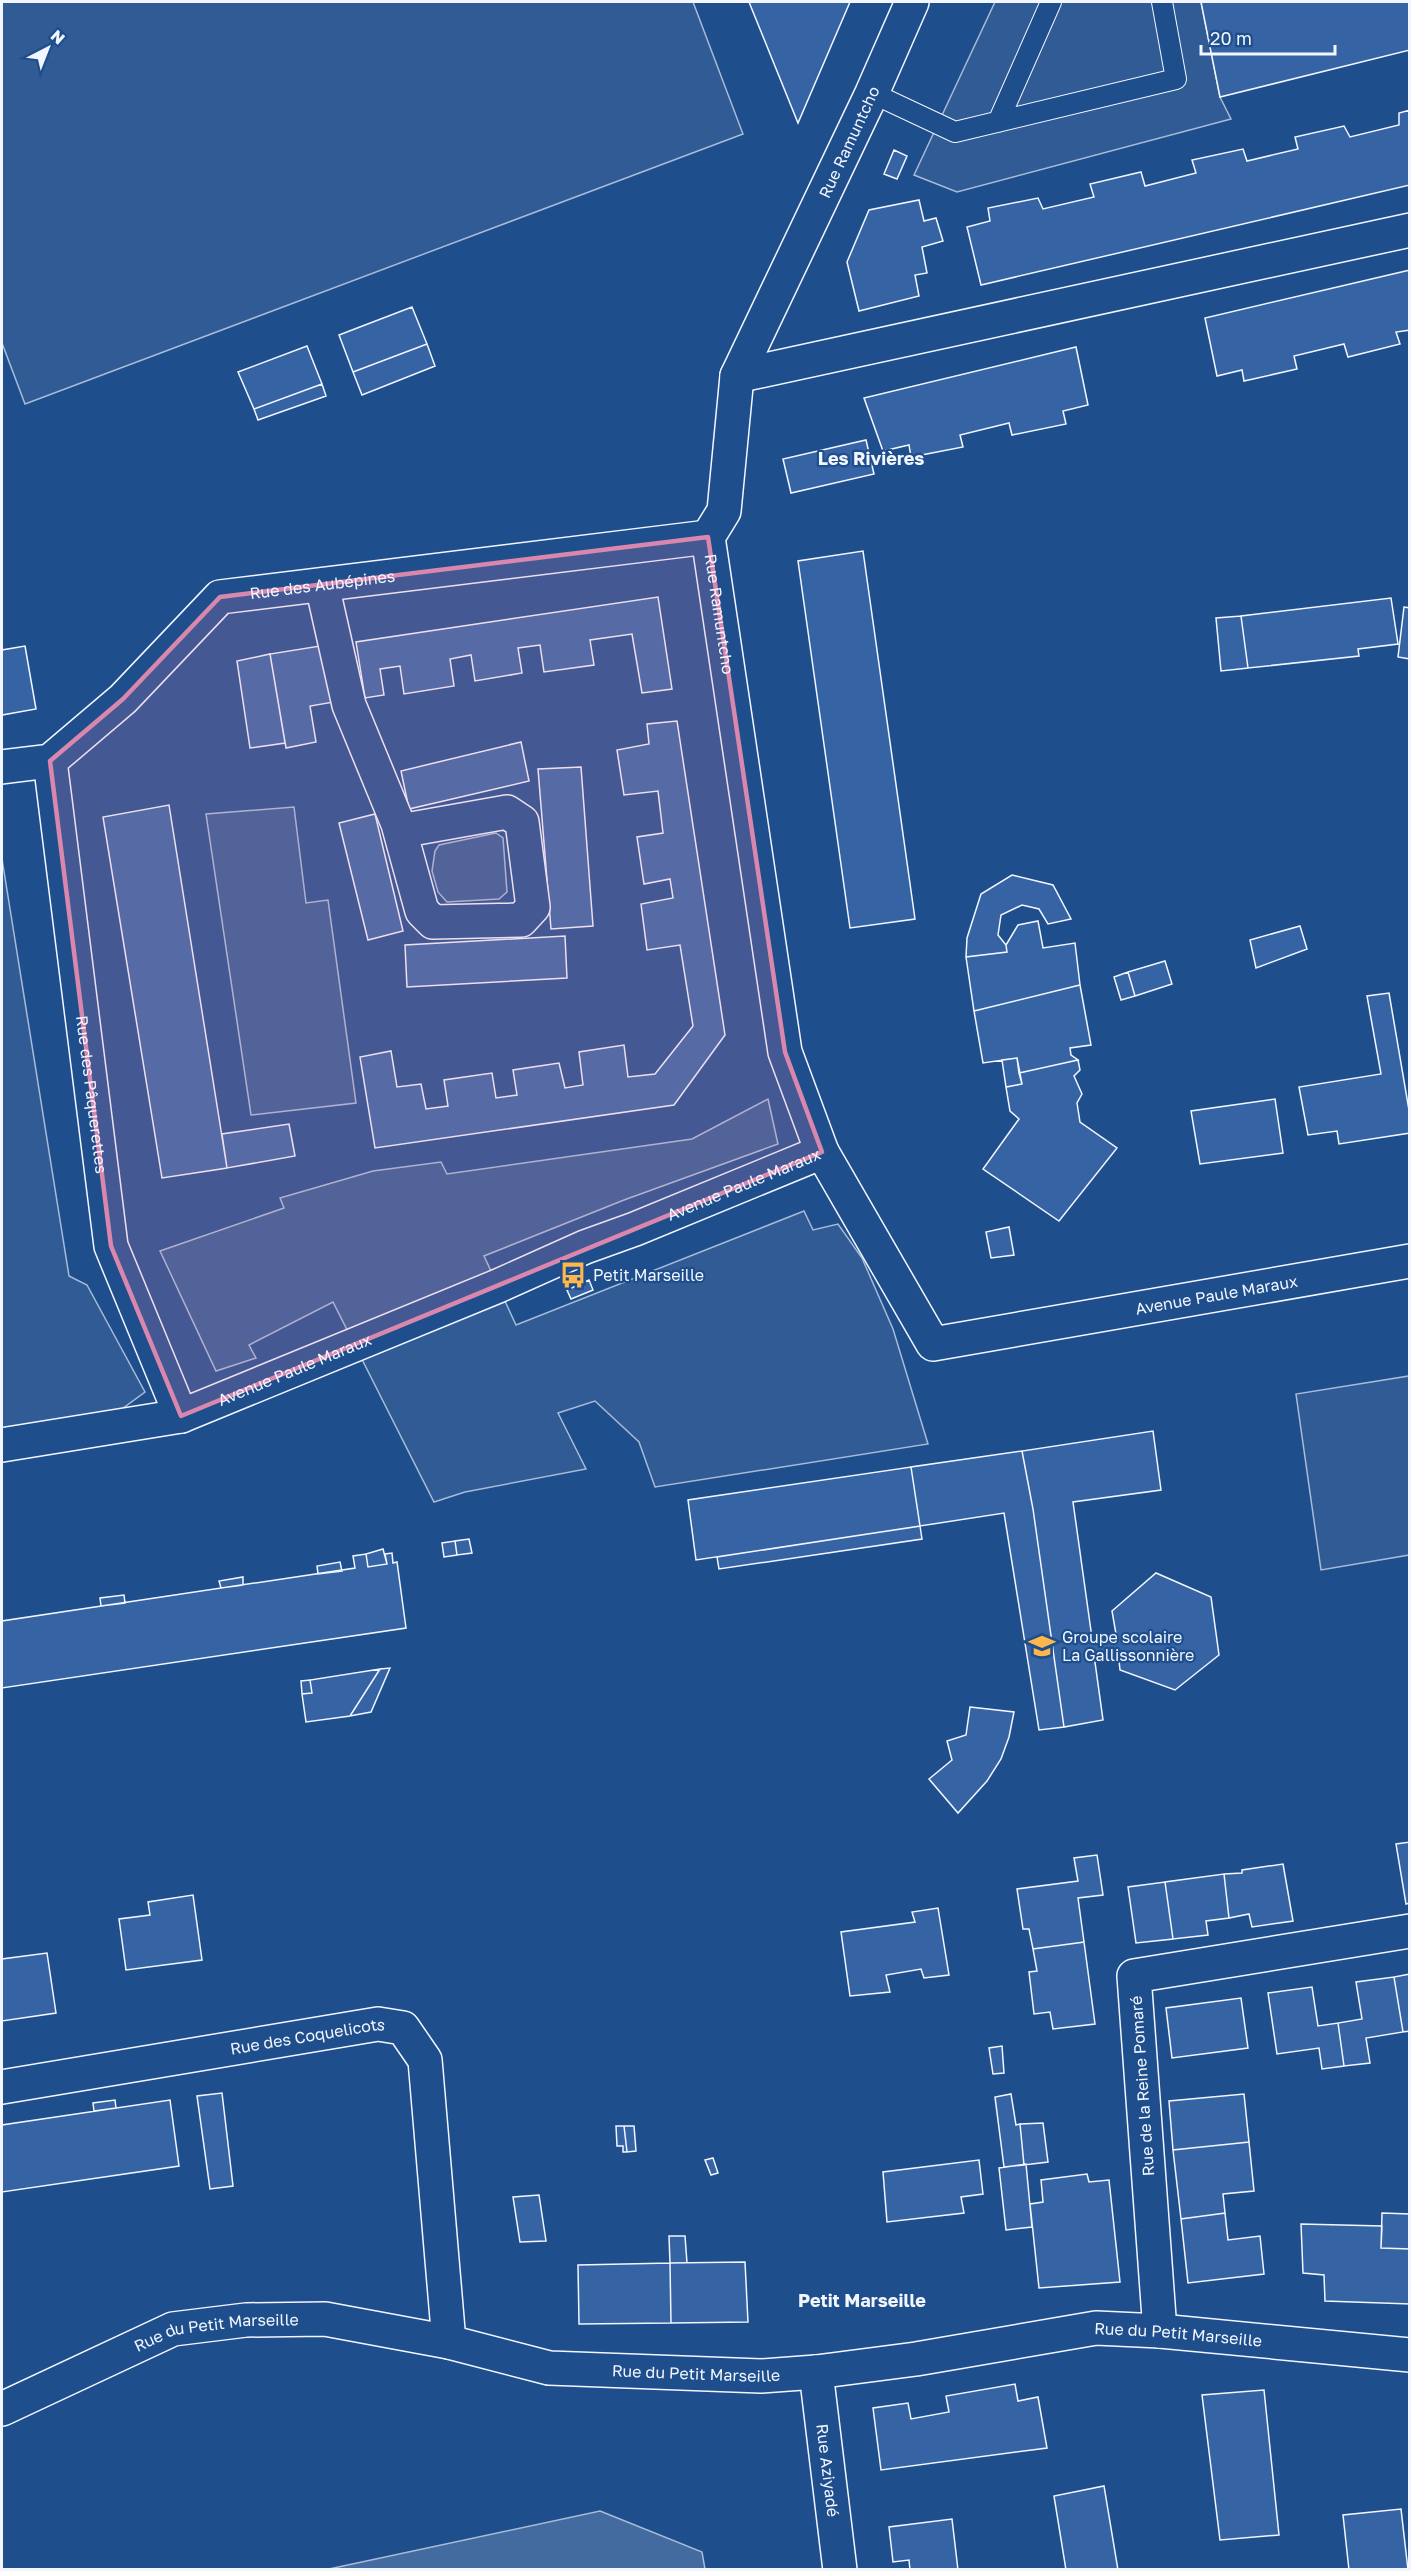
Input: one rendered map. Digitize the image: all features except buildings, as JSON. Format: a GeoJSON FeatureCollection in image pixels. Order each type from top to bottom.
{"type":"FeatureCollection","features":[{"type":"Feature","properties":{"kind":"street","name":"Rue Ramuntcho"},"geometry":{"type":"LineString","coordinates":[[822,1152],[785,1052],[708,537],[724,512],[737,376],[872,93],[912,2]]}},
{"type":"Feature","properties":{"kind":"street"},"geometry":{"type":"LineString","coordinates":[[737,376],[1410,230]]}},
{"type":"Feature","properties":{"kind":"street","name":"Rue des Aubépines"},"geometry":{"type":"LineString","coordinates":[[50,761],[123,699],[220,597],[708,537]]}},
{"type":"Feature","properties":{"kind":"street"},"geometry":{"type":"LineString","coordinates":[[322,585],[349,705],[400,831],[422,912],[433,922],[521,920],[533,908],[522,822],[507,812],[400,831]]}},
{"type":"Feature","properties":{"kind":"street"},"geometry":{"type":"LineString","coordinates":[[2,767],[50,761]]}},
{"type":"Feature","properties":{"kind":"street","name":"Rue des Pâquerettes"},"geometry":{"type":"LineString","coordinates":[[50,761],[111,1246],[181,1416]]}},
{"type":"Feature","properties":{"kind":"street","name":"Avenue Paule Maraux"},"geometry":{"type":"LineString","coordinates":[[2,1445],[181,1416],[498,1286],[585,1247],[635,1229],[822,1152],[933,1344],[1410,1262]]}},
{"type":"Feature","properties":{"kind":"street","name":"Rue de la Reine Pomaré"},"geometry":{"type":"LineString","coordinates":[[1160,2331],[1134,1977],[1410,1931]]}},
{"type":"Feature","properties":{"kind":"street","name":"Rue des Coquelicots"},"geometry":{"type":"LineString","coordinates":[[2,2087],[378,2024],[403,2028],[425,2060],[449,2342]]}},
{"type":"Feature","properties":{"kind":"street","name":"Rue du Petit Marseille"},"geometry":{"type":"LineString","coordinates":[[2,2409],[173,2329],[246,2320],[325,2319],[449,2342],[549,2368],[761,2376],[816,2372],[916,2359],[1096,2328],[1160,2331],[1410,2355]]}},
{"type":"Feature","properties":{"kind":"street","name":"Rue Aziyadé"},"geometry":{"type":"LineString","coordinates":[[816,2372],[840,2570]]}},
{"type":"Feature","properties":{"kind":"lane"},"geometry":{"type":"LineString","coordinates":[[998,122],[1051,2]]}},
{"type":"Feature","properties":{"kind":"lane"},"geometry":{"type":"LineString","coordinates":[[872,93],[955,132],[1176,79],[1162,2]]}},
{"type":"Feature","properties":{"kind":"highlighted area"},"geometry":{"type":"Polygon","coordinates":[[[708,537],[785,1052],[822,1152],[181,1416],[111,1246],[50,761],[123,699],[220,597],[708,537]]]}},
{"type":"Feature","properties":{"kind":"shaded area"},"geometry":{"type":"Polygon","coordinates":[[[2,2],[693,2],[743,134],[25,404],[2,343],[2,2]]]}},
{"type":"Feature","properties":{"kind":"shaded area"},"geometry":{"type":"Polygon","coordinates":[[[995,2],[1201,2],[1220,97],[1231,119],[957,192],[914,175],[995,2]]]}},
{"type":"Feature","properties":{"kind":"shaded area"},"geometry":{"type":"Polygon","coordinates":[[[294,807],[306,903],[328,900],[356,1103],[251,1115],[206,814],[294,807]]]}},
{"type":"Feature","properties":{"kind":"shaded area"},"geometry":{"type":"Polygon","coordinates":[[[496,833],[503,838],[507,892],[499,899],[447,902],[438,892],[432,871],[435,851],[439,845],[496,833]]]}},
{"type":"Feature","properties":{"kind":"shaded area"},"geometry":{"type":"Polygon","coordinates":[[[2,859],[69,1276],[87,1285],[145,1392],[93,1430],[2,1445],[2,859]]]}},
{"type":"Feature","properties":{"kind":"shaded area"},"geometry":{"type":"Polygon","coordinates":[[[768,1099],[778,1144],[624,1200],[484,1256],[516,1325],[804,1211],[813,1230],[838,1224],[862,1258],[893,1329],[928,1444],[655,1487],[639,1442],[595,1401],[558,1413],[586,1469],[465,1492],[434,1502],[333,1302],[249,1345],[256,1358],[216,1371],[160,1251],[284,1208],[280,1198],[373,1171],[441,1162],[447,1174],[692,1139],[768,1099]]]}},
{"type":"Feature","properties":{"kind":"shaded area"},"geometry":{"type":"Polygon","coordinates":[[[1409,1376],[1409,1555],[1321,1570],[1296,1394],[1409,1376]]]}},
{"type":"Feature","properties":{"kind":"shaded area"},"geometry":{"type":"Polygon","coordinates":[[[600,2511],[702,2552],[705,2569],[329,2569],[600,2511]]]}},
{"type":"Feature","properties":{"kind":"place","name":"Petit Marseille"},"geometry":{"type":"Point","coordinates":[573,1275]}},
{"type":"Feature","properties":{"kind":"place","name":"Groupe scolaire La Gallissonnière"},"geometry":{"type":"Point","coordinates":[1042,1646]}},
{"type":"Feature","properties":{"kind":"district","name":"Les Rivières"},"geometry":{"type":"Point","coordinates":[871,459]}},
{"type":"Feature","properties":{"kind":"district","name":"Petit Marseille"},"geometry":{"type":"Point","coordinates":[862,2301]}}]}
